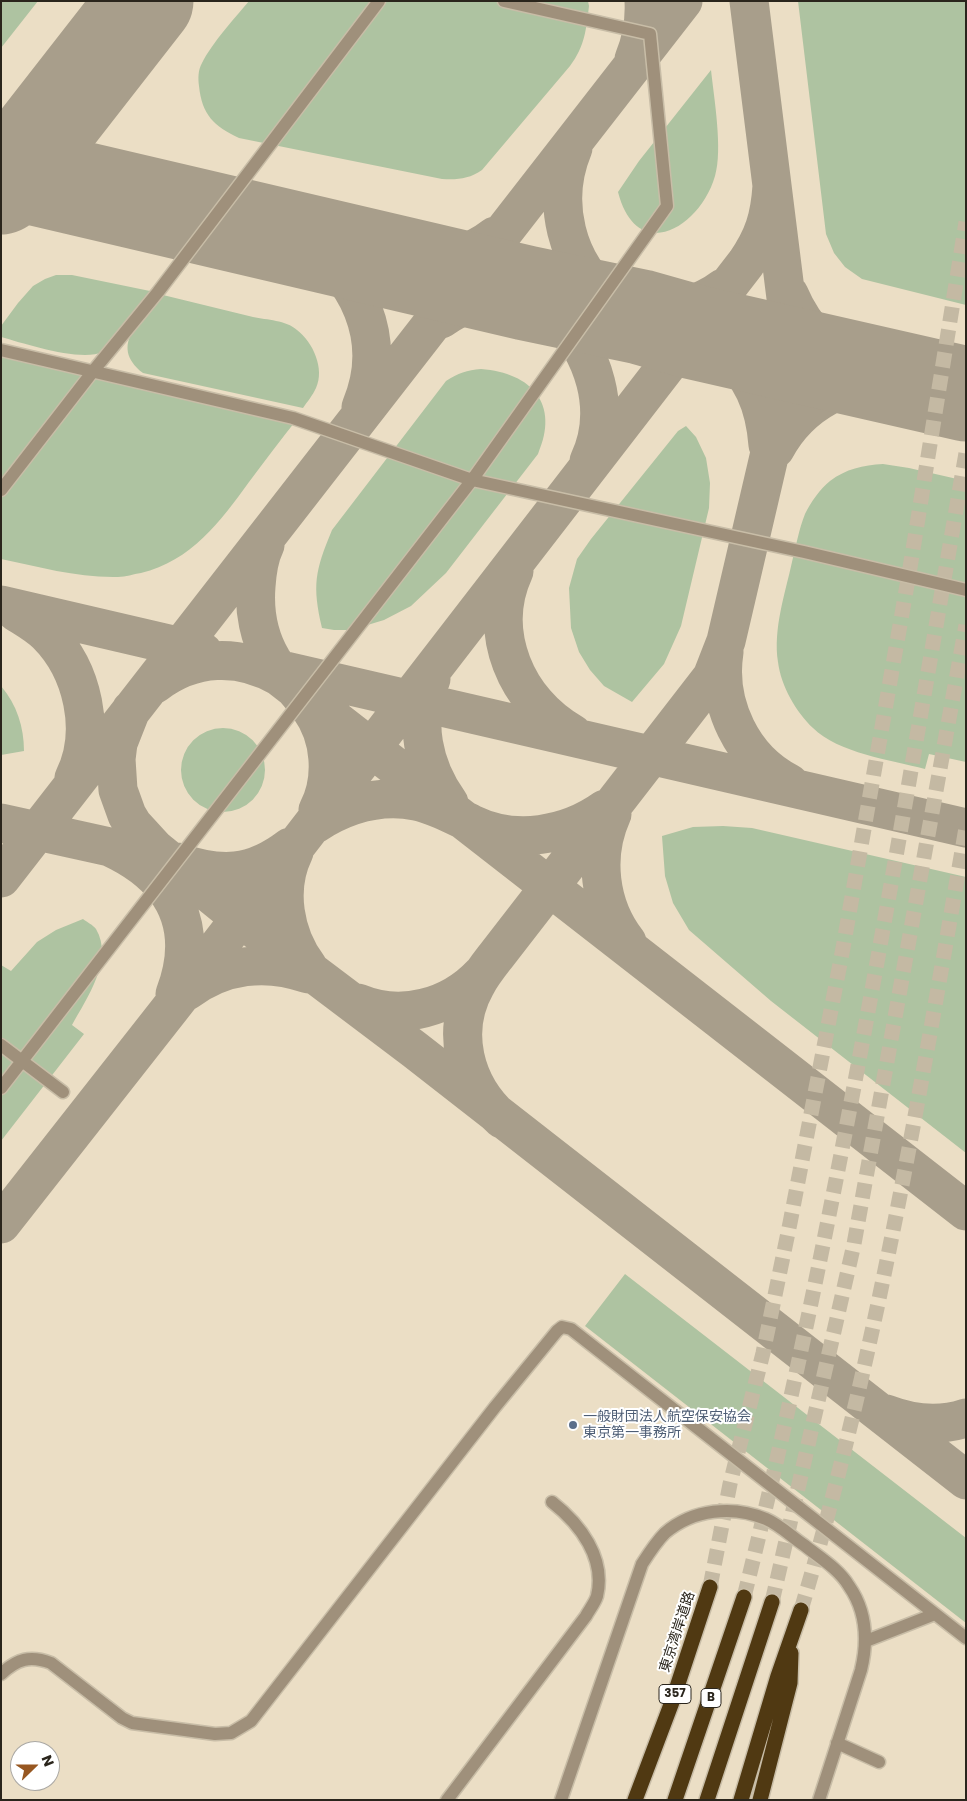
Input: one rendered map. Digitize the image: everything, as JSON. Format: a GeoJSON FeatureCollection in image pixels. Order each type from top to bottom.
{"type":"FeatureCollection","features":[{"type":"Feature","properties":{"kind":"highway","name":"東京湾岸道路"},"geometry":{"type":"LineString","coordinates":[[634,1800],[672,1702],[710,1587]]}},
{"type":"Feature","properties":{"kind":"highway","name":"B"},"geometry":{"type":"LineString","coordinates":[[675,1800],[744,1597]]}},
{"type":"Feature","properties":{"kind":"highway","name":"B"},"geometry":{"type":"LineString","coordinates":[[706,1800],[772,1602]]}},
{"type":"Feature","properties":{"kind":"highway"},"geometry":{"type":"LineString","coordinates":[[741,1800],[778,1676],[801,1610]]}},
{"type":"Feature","properties":{"kind":"highway"},"geometry":{"type":"LineString","coordinates":[[760,1800],[790,1683],[792,1639]]}},
{"type":"Feature","properties":{"kind":"street"},"geometry":{"type":"LineString","coordinates":[[1,490],[94,370],[158,292],[379,1]]}},
{"type":"Feature","properties":{"kind":"street"},"geometry":{"type":"LineString","coordinates":[[1,1088],[472,480],[667,206],[650,34],[504,1]]}},
{"type":"Feature","properties":{"kind":"street"},"geometry":{"type":"LineString","coordinates":[[1,350],[94,370],[293,418],[472,480],[804,552],[966,590]]}},
{"type":"Feature","properties":{"kind":"street"},"geometry":{"type":"LineString","coordinates":[[1,1045],[63,1092]]}},
{"type":"Feature","properties":{"kind":"street"},"geometry":{"type":"LineString","coordinates":[[1,1674],[11,1664],[26,1659],[38,1658],[51,1663],[122,1718],[132,1723],[215,1734],[231,1733],[251,1721],[495,1407],[556,1331],[562,1327],[571,1329],[966,1638]]}},
{"type":"Feature","properties":{"kind":"street"},"geometry":{"type":"LineString","coordinates":[[447,1800],[586,1616],[597,1597],[599,1572],[586,1538],[568,1514],[552,1502]]}},
{"type":"Feature","properties":{"kind":"street"},"geometry":{"type":"LineString","coordinates":[[561,1800],[642,1564],[654,1545],[680,1523],[700,1515],[731,1510],[766,1520],[783,1530],[821,1559],[849,1585],[861,1611],[865,1625],[866,1641],[861,1670],[819,1800]]}},
{"type":"Feature","properties":{"kind":"street"},"geometry":{"type":"LineString","coordinates":[[866,1641],[935,1614]]}},
{"type":"Feature","properties":{"kind":"street"},"geometry":{"type":"LineString","coordinates":[[838,1743],[879,1762]]}},
{"type":"Feature","properties":{"kind":"green space"},"geometry":{"type":"Polygon","coordinates":[[[1,1],[38,1],[1,48],[1,1]]]}},
{"type":"Feature","properties":{"kind":"green space"},"geometry":{"type":"Polygon","coordinates":[[[249,1],[588,1],[589,6],[586,30],[582,45],[575,59],[482,170],[468,177],[442,179],[239,138],[216,124],[203,105],[199,83],[200,68],[217,39],[249,1]]]}},
{"type":"Feature","properties":{"kind":"green space"},"geometry":{"type":"Polygon","coordinates":[[[798,1],[966,1],[966,305],[862,279],[845,267],[834,253],[826,234],[798,1]]]}},
{"type":"Feature","properties":{"kind":"green space"},"geometry":{"type":"Polygon","coordinates":[[[711,70],[718,152],[715,176],[707,195],[696,211],[683,223],[668,231],[653,233],[639,228],[627,214],[618,192],[639,161],[711,70]]]}},
{"type":"Feature","properties":{"kind":"green space"},"geometry":{"type":"Polygon","coordinates":[[[56,275],[72,275],[150,291],[103,352],[93,355],[81,355],[53,351],[1,337],[1,326],[33,286],[56,275]]]}},
{"type":"Feature","properties":{"kind":"green space"},"geometry":{"type":"Polygon","coordinates":[[[163,295],[253,317],[282,322],[293,327],[308,341],[316,356],[319,373],[312,396],[303,408],[143,373],[133,363],[128,352],[128,342],[138,323],[163,295]]]}},
{"type":"Feature","properties":{"kind":"green space"},"geometry":{"type":"Polygon","coordinates":[[[1,348],[298,418],[227,511],[203,538],[175,559],[159,567],[124,577],[103,577],[59,571],[1,559],[1,348]]]}},
{"type":"Feature","properties":{"kind":"green space"},"geometry":{"type":"Polygon","coordinates":[[[481,369],[515,377],[527,384],[537,394],[543,406],[546,420],[544,436],[538,454],[446,573],[411,606],[384,620],[351,630],[322,628],[317,600],[317,578],[332,530],[446,381],[463,372],[481,369]]]}},
{"type":"Feature","properties":{"kind":"green space"},"geometry":{"type":"Polygon","coordinates":[[[686,426],[696,437],[706,458],[710,483],[709,508],[681,626],[664,664],[632,702],[604,686],[590,670],[579,652],[571,628],[569,588],[577,559],[591,539],[678,431],[686,426]]]}},
{"type":"Feature","properties":{"kind":"green space"},"geometry":{"type":"Polygon","coordinates":[[[883,464],[966,481],[966,762],[929,754],[925,769],[850,750],[836,744],[824,737],[807,722],[790,698],[782,680],[777,650],[778,624],[805,514],[819,492],[842,473],[855,468],[883,464]]]}},
{"type":"Feature","properties":{"kind":"green space"},"geometry":{"type":"Polygon","coordinates":[[[1,686],[7,693],[21,725],[24,751],[1,755],[1,686]]]}},
{"type":"Feature","properties":{"kind":"green space"},"geometry":{"type":"Polygon","coordinates":[[[223,728],[239,731],[253,740],[262,754],[265,770],[262,786],[253,800],[239,809],[223,812],[207,809],[193,800],[184,786],[181,770],[184,754],[193,740],[207,731],[223,728]]]}},
{"type":"Feature","properties":{"kind":"green space"},"geometry":{"type":"Polygon","coordinates":[[[723,826],[752,828],[966,877],[966,1153],[771,1001],[689,930],[673,903],[665,876],[662,836],[693,827],[723,826]]]}},
{"type":"Feature","properties":{"kind":"green space"},"geometry":{"type":"Polygon","coordinates":[[[83,919],[96,929],[101,941],[102,953],[91,991],[72,1025],[84,1034],[1,1141],[1,965],[11,971],[37,942],[56,930],[83,919]]]}},
{"type":"Feature","properties":{"kind":"green space"},"geometry":{"type":"Polygon","coordinates":[[[625,1274],[966,1538],[966,1623],[585,1326],[625,1274]]]}},
{"type":"Feature","properties":{"kind":"taxiway"},"geometry":{"type":"LineString","coordinates":[[634,59],[642,30],[644,1]]}},
{"type":"Feature","properties":{"kind":"taxiway"},"geometry":{"type":"LineString","coordinates":[[1,878],[683,1]]}},
{"type":"Feature","properties":{"kind":"taxiway"},"geometry":{"type":"LineString","coordinates":[[502,1119],[478,1090],[470,1074],[463,1039],[468,1003],[478,981],[488,966],[712,677],[726,641],[793,354],[749,1]]}},
{"type":"Feature","properties":{"kind":"taxiway"},"geometry":{"type":"LineString","coordinates":[[573,148],[566,168],[563,210],[573,250],[583,269],[596,286],[625,310],[641,317],[660,315],[684,308],[707,298],[723,288]]}},
{"type":"Feature","properties":{"kind":"taxiway"},"geometry":{"type":"LineString","coordinates":[[1,159],[123,198]]}},
{"type":"Feature","properties":{"kind":"taxiway"},"geometry":{"type":"LineString","coordinates":[[1,1224],[177,1000],[746,263],[762,235],[770,207],[772,186]]}},
{"type":"Feature","properties":{"kind":"taxiway"},"geometry":{"type":"LineString","coordinates":[[405,264],[429,263],[452,258],[474,249],[495,236]]}},
{"type":"Feature","properties":{"kind":"taxiway"},"geometry":{"type":"LineString","coordinates":[[296,239],[318,253],[337,269],[352,289],[363,310],[370,333],[372,357],[369,382],[361,407]]}},
{"type":"Feature","properties":{"kind":"taxiway"},"geometry":{"type":"LineString","coordinates":[[441,319],[480,298],[502,293],[528,294],[537,298],[548,307],[569,329],[580,345],[596,382],[599,422],[596,442],[589,461]]}},
{"type":"Feature","properties":{"kind":"taxiway"},"geometry":{"type":"LineString","coordinates":[[789,294],[803,320],[821,341],[842,358],[868,372]]}},
{"type":"Feature","properties":{"kind":"taxiway"},"geometry":{"type":"LineString","coordinates":[[694,332],[720,348],[741,368],[760,403],[768,445]]}},
{"type":"Feature","properties":{"kind":"taxiway"},"geometry":{"type":"LineString","coordinates":[[707,351],[728,346],[763,347]]}},
{"type":"Feature","properties":{"kind":"taxiway"},"geometry":{"type":"LineString","coordinates":[[775,449],[785,432],[798,418],[827,396],[844,388],[862,383],[900,379]]}},
{"type":"Feature","properties":{"kind":"taxiway"},"geometry":{"type":"LineString","coordinates":[[265,545],[256,581],[258,624],[267,652],[310,708],[322,732],[328,758],[328,772],[323,798],[318,810]]}},
{"type":"Feature","properties":{"kind":"taxiway"},"geometry":{"type":"LineString","coordinates":[[514,571],[506,594],[503,618],[505,641],[512,663],[522,684],[536,704],[553,720],[573,734]]}},
{"type":"Feature","properties":{"kind":"taxiway"},"geometry":{"type":"LineString","coordinates":[[1,605],[203,652]]}},
{"type":"Feature","properties":{"kind":"taxiway"},"geometry":{"type":"LineString","coordinates":[[16,612],[47,634],[70,665],[77,683],[83,702],[85,741],[81,760],[74,778]]}},
{"type":"Feature","properties":{"kind":"taxiway"},"geometry":{"type":"LineString","coordinates":[[724,652],[724,691],[736,728],[758,760],[772,773],[789,783]]}},
{"type":"Feature","properties":{"kind":"taxiway"},"geometry":{"type":"LineString","coordinates":[[155,684],[185,667],[216,661],[249,664],[280,677],[966,1211]]}},
{"type":"Feature","properties":{"kind":"taxiway"},"geometry":{"type":"LineString","coordinates":[[277,669],[966,828]]}},
{"type":"Feature","properties":{"kind":"taxiway"},"geometry":{"type":"LineString","coordinates":[[431,679],[423,711],[423,743],[433,774],[449,803]]}},
{"type":"Feature","properties":{"kind":"taxiway"},"geometry":{"type":"LineString","coordinates":[[131,710],[118,743],[116,759],[118,790],[127,815],[133,825],[155,849],[240,918],[415,1050],[966,1480]]}},
{"type":"Feature","properties":{"kind":"taxiway"},"geometry":{"type":"LineString","coordinates":[[315,824],[339,811],[363,802],[402,799],[431,805],[489,830],[523,836],[558,831],[574,826],[605,809]]}},
{"type":"Feature","properties":{"kind":"taxiway"},"geometry":{"type":"LineString","coordinates":[[612,814],[602,847],[602,880],[610,913],[627,942]]}},
{"type":"Feature","properties":{"kind":"taxiway"},"geometry":{"type":"LineString","coordinates":[[1,823],[137,853]]}},
{"type":"Feature","properties":{"kind":"taxiway"},"geometry":{"type":"LineString","coordinates":[[177,862],[208,870],[236,871],[262,864],[290,847]]}},
{"type":"Feature","properties":{"kind":"taxiway"},"geometry":{"type":"LineString","coordinates":[[112,848],[134,860],[152,874],[167,890],[177,907],[183,927],[185,948],[182,970],[175,994]]}},
{"type":"Feature","properties":{"kind":"taxiway"},"geometry":{"type":"LineString","coordinates":[[294,852],[288,866],[285,881],[285,911],[293,941],[308,967]]}},
{"type":"Feature","properties":{"kind":"taxiway"},"geometry":{"type":"LineString","coordinates":[[187,991],[215,975],[245,967],[276,967],[308,974]]}},
{"type":"Feature","properties":{"kind":"taxiway"},"geometry":{"type":"LineString","coordinates":[[358,1003],[391,1011],[408,1011],[424,1008],[440,1003],[455,995],[482,974]]}},
{"type":"Feature","properties":{"kind":"taxiway"},"geometry":{"type":"LineString","coordinates":[[886,1414],[926,1423],[946,1423],[966,1418]]}},
{"type":"Feature","properties":{"kind":"runway"},"geometry":{"type":"LineString","coordinates":[[1,187],[146,1]]}},
{"type":"Feature","properties":{"kind":"runway"},"geometry":{"type":"LineString","coordinates":[[1,170],[526,293],[641,317],[694,332],[966,394]]}},
{"type":"Feature","properties":{"kind":"tunnel"},"geometry":{"type":"LineString","coordinates":[[710,1587],[730,1484],[763,1353],[843,948],[909,574],[966,222]]}},
{"type":"Feature","properties":{"kind":"tunnel"},"geometry":{"type":"LineString","coordinates":[[744,1597],[778,1455],[838,1170],[891,884],[966,453]]}},
{"type":"Feature","properties":{"kind":"tunnel"},"geometry":{"type":"LineString","coordinates":[[772,1602],[854,1244],[966,625]]}},
{"type":"Feature","properties":{"kind":"tunnel"},"geometry":{"type":"LineString","coordinates":[[801,1610],[828,1514],[852,1417],[895,1222],[966,828]]}},
{"type":"Feature","properties":{"kind":"place","name":"一般財団法人航空保安協会 東京第一事務所"},"geometry":{"type":"Point","coordinates":[573,1425]}}]}
